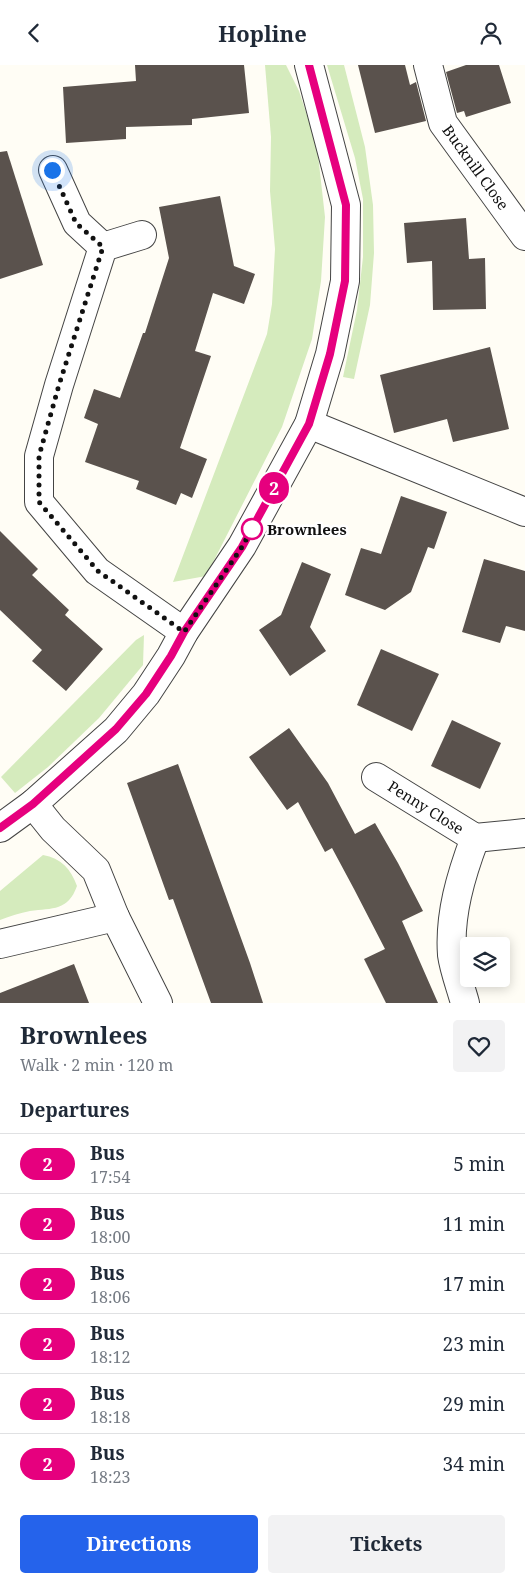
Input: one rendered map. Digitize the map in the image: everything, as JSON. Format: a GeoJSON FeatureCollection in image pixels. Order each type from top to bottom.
{"type":"FeatureCollection","features":[{"type":"Feature","properties":{"kind":"street"},"geometry":{"type":"LineString","coordinates":[[0,828],[33,804],[116,729],[146,694],[184,632],[242,547],[309,424],[330,354],[345,281],[346,205],[309,65]]}},
{"type":"Feature","properties":{"kind":"street","name":"Bucknill Close"},"geometry":{"type":"LineString","coordinates":[[428,65],[443,123],[525,236]]}},
{"type":"Feature","properties":{"kind":"street"},"geometry":{"type":"LineString","coordinates":[[52,170],[76,223],[103,247]]}},
{"type":"Feature","properties":{"kind":"street"},"geometry":{"type":"LineString","coordinates":[[103,247],[142,235]]}},
{"type":"Feature","properties":{"kind":"street"},"geometry":{"type":"LineString","coordinates":[[103,247],[59,385],[39,456],[39,502],[98,571],[184,632]]}},
{"type":"Feature","properties":{"kind":"street"},"geometry":{"type":"LineString","coordinates":[[309,424],[524,504]]}},
{"type":"Feature","properties":{"kind":"street","name":"Penny Close"},"geometry":{"type":"LineString","coordinates":[[376,777],[475,838],[525,833]]}},
{"type":"Feature","properties":{"kind":"street"},"geometry":{"type":"LineString","coordinates":[[33,804],[53,829],[96,869],[115,917],[158,1003]]}},
{"type":"Feature","properties":{"kind":"street","name":"Penny Close"},"geometry":{"type":"LineString","coordinates":[[465,1003],[452,955],[454,909],[466,862],[475,838]]}},
{"type":"Feature","properties":{"kind":"street"},"geometry":{"type":"LineString","coordinates":[[0,944],[115,917]]}},
{"type":"Feature","properties":{"kind":"green space"},"geometry":{"type":"Polygon","coordinates":[[[265,65],[286,65],[299,91],[317,146],[325,217],[321,281],[312,339],[282,427],[206,576],[173,582],[267,334],[272,304],[275,249],[270,191],[271,137],[265,65]]]}},
{"type":"Feature","properties":{"kind":"green space"},"geometry":{"type":"Polygon","coordinates":[[[327,65],[344,65],[365,147],[373,205],[374,253],[370,305],[354,379],[343,377],[357,310],[363,257],[363,199],[355,158],[327,65]]]}},
{"type":"Feature","properties":{"kind":"green space"},"geometry":{"type":"Polygon","coordinates":[[[144,635],[143,665],[99,718],[48,767],[15,793],[1,777],[136,640],[144,635]]]}},
{"type":"Feature","properties":{"kind":"green space"},"geometry":{"type":"Polygon","coordinates":[[[43,855],[60,862],[72,874],[77,886],[73,894],[69,900],[59,907],[26,912],[0,920],[0,891],[43,855]]]}},
{"type":"Feature","properties":{"kind":"building"},"geometry":{"type":"Polygon","coordinates":[[[135,65],[244,65],[249,113],[192,119],[192,125],[126,127],[126,139],[66,143],[63,87],[136,81],[135,65]]]}},
{"type":"Feature","properties":{"kind":"building"},"geometry":{"type":"Polygon","coordinates":[[[358,65],[405,65],[410,85],[416,82],[426,121],[375,133],[358,65]]]}},
{"type":"Feature","properties":{"kind":"building"},"geometry":{"type":"Polygon","coordinates":[[[466,65],[499,65],[511,103],[466,117],[464,111],[457,113],[446,72],[466,65]]]}},
{"type":"Feature","properties":{"kind":"building"},"geometry":{"type":"Polygon","coordinates":[[[7,151],[43,265],[0,279],[0,152],[7,151]]]}},
{"type":"Feature","properties":{"kind":"building"},"geometry":{"type":"Polygon","coordinates":[[[220,196],[234,266],[255,274],[244,304],[213,293],[195,351],[211,356],[180,448],[207,459],[192,498],[181,493],[176,505],[136,489],[139,481],[85,462],[98,424],[84,418],[94,389],[120,398],[143,333],[145,333],[169,258],[159,207],[220,196]]]}},
{"type":"Feature","properties":{"kind":"building"},"geometry":{"type":"Polygon","coordinates":[[[466,218],[469,259],[485,258],[486,309],[433,310],[432,261],[407,263],[404,223],[466,218]]]}},
{"type":"Feature","properties":{"kind":"building"},"geometry":{"type":"Polygon","coordinates":[[[490,347],[509,429],[453,442],[447,419],[394,433],[380,375],[490,347]]]}},
{"type":"Feature","properties":{"kind":"building"},"geometry":{"type":"Polygon","coordinates":[[[401,496],[447,512],[434,549],[428,547],[411,592],[385,610],[345,595],[361,548],[381,554],[401,496]]]}},
{"type":"Feature","properties":{"kind":"building"},"geometry":{"type":"Polygon","coordinates":[[[0,531],[38,569],[32,575],[69,610],[65,615],[103,649],[66,691],[32,661],[42,650],[0,610],[0,531]]]}},
{"type":"Feature","properties":{"kind":"building"},"geometry":{"type":"Polygon","coordinates":[[[484,559],[525,571],[525,631],[506,626],[500,643],[462,632],[484,559]]]}},
{"type":"Feature","properties":{"kind":"building"},"geometry":{"type":"Polygon","coordinates":[[[302,562],[331,574],[310,627],[326,651],[290,676],[259,630],[281,615],[302,562]]]}},
{"type":"Feature","properties":{"kind":"building"},"geometry":{"type":"Polygon","coordinates":[[[381,649],[439,674],[412,731],[357,705],[381,649]]]}},
{"type":"Feature","properties":{"kind":"building"},"geometry":{"type":"Polygon","coordinates":[[[452,720],[501,743],[480,789],[431,766],[452,720]]]}},
{"type":"Feature","properties":{"kind":"building"},"geometry":{"type":"Polygon","coordinates":[[[289,728],[328,783],[355,834],[375,823],[398,863],[423,911],[402,921],[438,1003],[386,1003],[364,959],[385,949],[332,848],[325,852],[298,802],[287,810],[249,757],[289,728]]]}},
{"type":"Feature","properties":{"kind":"building"},"geometry":{"type":"Polygon","coordinates":[[[178,764],[263,1003],[211,1003],[173,899],[169,900],[127,783],[178,764]]]}},
{"type":"Feature","properties":{"kind":"building"},"geometry":{"type":"Polygon","coordinates":[[[74,964],[89,1003],[0,1003],[0,993],[74,964]]]}},
{"type":"Feature","properties":{"kind":"bus line","name":"2"},"geometry":{"type":"LineString","coordinates":[[0,828],[33,804],[116,729],[146,694],[184,632],[242,547],[309,424],[330,354],[345,281],[346,205],[309,65]]}},
{"type":"Feature","properties":{"kind":"place","name":"Brownlees"},"geometry":{"type":"Point","coordinates":[252,529]}},
{"type":"Feature","properties":{"kind":"route"},"geometry":{"type":"LineString","coordinates":[[52,170],[76,223],[103,247],[59,385],[39,456],[39,502],[98,571],[184,632],[242,547],[252,529]]}}]}
